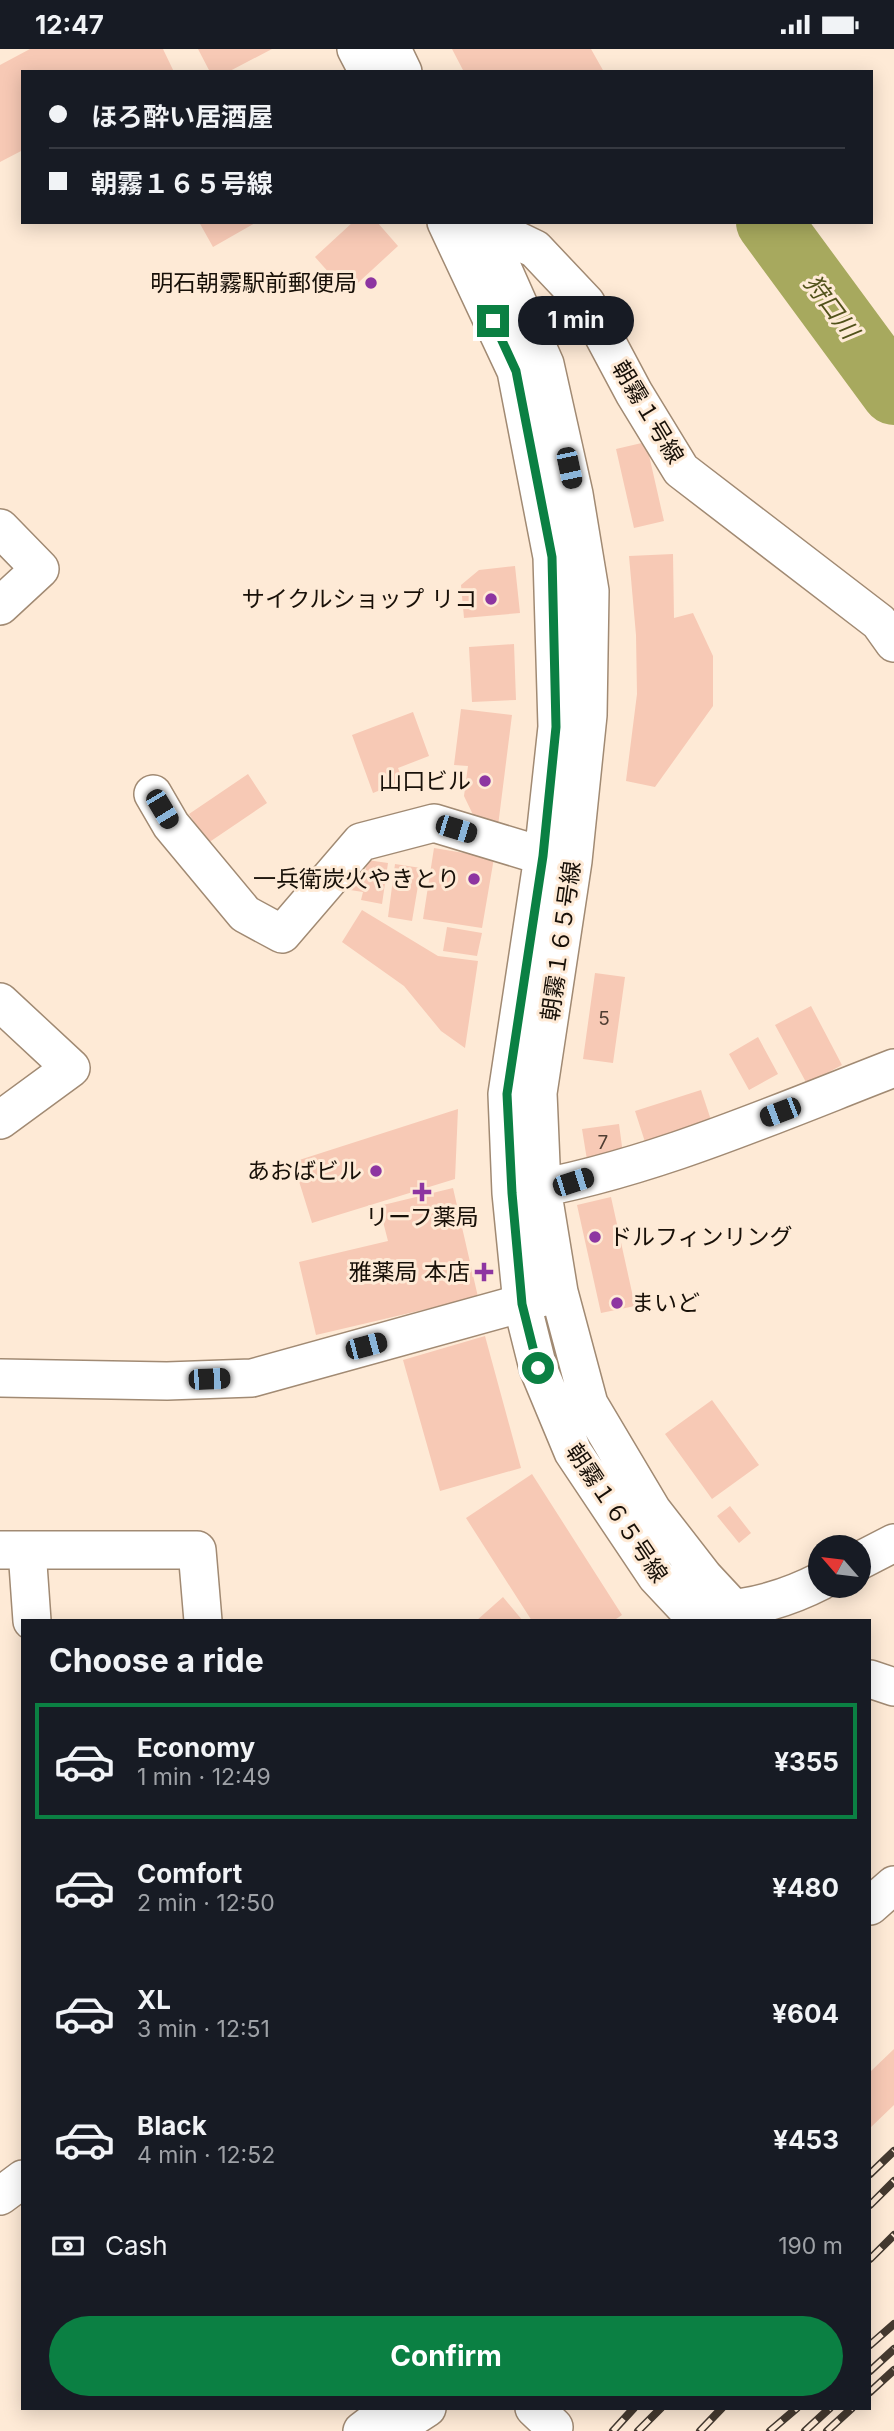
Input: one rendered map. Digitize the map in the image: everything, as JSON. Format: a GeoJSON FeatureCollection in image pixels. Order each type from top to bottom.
{"type":"FeatureCollection","features":[{"type":"Feature","properties":{"kind":"street"},"geometry":{"type":"LineString","coordinates":[[356,49],[367,70]]}},
{"type":"Feature","properties":{"kind":"street"},"geometry":{"type":"LineString","coordinates":[[392,49],[402,70]]}},
{"type":"Feature","properties":{"kind":"street","name":"朝霧１６５号線"},"geometry":{"type":"LineString","coordinates":[[447,224],[516,371],[552,557],[558,858],[527,1190],[522,1304],[538,1368],[573,1452],[656,1576],[676,1614]]}},
{"type":"Feature","properties":{"kind":"street","name":"朝霧１６５号線"},"geometry":{"type":"LineString","coordinates":[[482,224],[545,364],[574,494],[590,591],[588,715],[558,858]]}},
{"type":"Feature","properties":{"kind":"street","name":"朝霧１号線"},"geometry":{"type":"LineString","coordinates":[[484,224],[535,250],[586,303],[634,394],[681,470],[879,622],[894,643]]}},
{"type":"Feature","properties":{"kind":"street"},"geometry":{"type":"LineString","coordinates":[[0,528],[40,569],[0,606]]}},
{"type":"Feature","properties":{"kind":"street"},"geometry":{"type":"LineString","coordinates":[[153,794],[171,825],[245,914],[282,934],[361,842],[434,823],[558,858]]}},
{"type":"Feature","properties":{"kind":"street"},"geometry":{"type":"LineString","coordinates":[[0,1002],[71,1068],[0,1120]]}},
{"type":"Feature","properties":{"kind":"street"},"geometry":{"type":"LineString","coordinates":[[527,1190],[573,1182],[735,1130],[894,1068]]}},
{"type":"Feature","properties":{"kind":"street","name":"朝霧１６５号線"},"geometry":{"type":"LineString","coordinates":[[527,1190],[589,1404],[652,1510],[740,1615]]}},
{"type":"Feature","properties":{"kind":"street"},"geometry":{"type":"LineString","coordinates":[[0,1378],[167,1381],[252,1378],[559,1293]]}},
{"type":"Feature","properties":{"kind":"street"},"geometry":{"type":"LineString","coordinates":[[872,1554],[894,1543]]}},
{"type":"Feature","properties":{"kind":"street"},"geometry":{"type":"LineString","coordinates":[[31,1619],[14,1550],[197,1551],[203,1619]]}},
{"type":"Feature","properties":{"kind":"street"},"geometry":{"type":"LineString","coordinates":[[676,1614],[740,1615],[808,1588]]}},
{"type":"Feature","properties":{"kind":"street"},"geometry":{"type":"LineString","coordinates":[[871,1679],[894,1687]]}},
{"type":"Feature","properties":{"kind":"street"},"geometry":{"type":"LineString","coordinates":[[871,1905],[894,1885]]}},
{"type":"Feature","properties":{"kind":"street"},"geometry":{"type":"LineString","coordinates":[[0,2196],[21,2180]]}},
{"type":"Feature","properties":{"kind":"street"},"geometry":{"type":"LineString","coordinates":[[362,2431],[387,2412],[413,2417],[423,2410]]}},
{"type":"Feature","properties":{"kind":"building"},"geometry":{"type":"Polygon","coordinates":[[[30,49],[163,49],[173,70],[21,70],[21,151],[0,162],[0,65],[30,49]]]}},
{"type":"Feature","properties":{"kind":"building"},"geometry":{"type":"Polygon","coordinates":[[[198,49],[272,49],[232,70],[209,70],[198,49]]]}},
{"type":"Feature","properties":{"kind":"building"},"geometry":{"type":"Polygon","coordinates":[[[452,49],[591,49],[603,70],[463,70],[452,49]]]}},
{"type":"Feature","properties":{"kind":"building"},"geometry":{"type":"Polygon","coordinates":[[[200,224],[253,224],[213,247],[200,224]]]}},
{"type":"Feature","properties":{"kind":"building"},"geometry":{"type":"Polygon","coordinates":[[[351,224],[379,224],[398,246],[347,293],[315,257],[351,224]]]}},
{"type":"Feature","properties":{"kind":"building"},"geometry":{"type":"Polygon","coordinates":[[[646,442],[664,521],[634,528],[616,449],[646,442]]]}},
{"type":"Feature","properties":{"kind":"building"},"geometry":{"type":"Polygon","coordinates":[[[673,554],[674,618],[693,613],[713,656],[713,706],[655,787],[626,781],[637,694],[636,635],[629,556],[673,554]]]}},
{"type":"Feature","properties":{"kind":"building","name":"サイクルショップ リコ"},"geometry":{"type":"Polygon","coordinates":[[[515,566],[520,613],[464,618],[461,585],[479,570],[515,566]]]}},
{"type":"Feature","properties":{"kind":"building"},"geometry":{"type":"Polygon","coordinates":[[[514,644],[516,700],[472,702],[469,647],[514,644]]]}},
{"type":"Feature","properties":{"kind":"building","name":"山口ビル"},"geometry":{"type":"Polygon","coordinates":[[[461,709],[512,715],[498,826],[477,823],[464,796],[468,766],[454,765],[461,709]]]}},
{"type":"Feature","properties":{"kind":"building"},"geometry":{"type":"Polygon","coordinates":[[[413,712],[429,756],[398,768],[403,781],[373,793],[352,735],[413,712]]]}},
{"type":"Feature","properties":{"kind":"building"},"geometry":{"type":"Polygon","coordinates":[[[248,774],[267,803],[208,843],[189,814],[248,774]]]}},
{"type":"Feature","properties":{"kind":"building"},"geometry":{"type":"Polygon","coordinates":[[[434,848],[494,858],[482,928],[423,919],[434,848]]]}},
{"type":"Feature","properties":{"kind":"building"},"geometry":{"type":"Polygon","coordinates":[[[367,860],[388,863],[382,904],[361,900],[363,892],[350,890],[353,870],[365,873],[367,860]]]}},
{"type":"Feature","properties":{"kind":"building"},"geometry":{"type":"Polygon","coordinates":[[[395,864],[421,868],[412,921],[388,917],[395,864]]]}},
{"type":"Feature","properties":{"kind":"building"},"geometry":{"type":"Polygon","coordinates":[[[362,910],[438,956],[478,961],[465,1048],[441,1031],[404,986],[342,942],[362,910]]]}},
{"type":"Feature","properties":{"kind":"building"},"geometry":{"type":"Polygon","coordinates":[[[447,927],[482,933],[477,956],[443,951],[447,927]]]}},
{"type":"Feature","properties":{"kind":"building"},"geometry":{"type":"Polygon","coordinates":[[[595,973],[625,977],[613,1063],[583,1059],[595,973]]]}},
{"type":"Feature","properties":{"kind":"building"},"geometry":{"type":"Polygon","coordinates":[[[811,1006],[842,1065],[807,1084],[775,1025],[811,1006]]]}},
{"type":"Feature","properties":{"kind":"building"},"geometry":{"type":"Polygon","coordinates":[[[758,1037],[778,1074],[749,1090],[729,1054],[758,1037]]]}},
{"type":"Feature","properties":{"kind":"building"},"geometry":{"type":"Polygon","coordinates":[[[701,1090],[712,1123],[646,1145],[635,1111],[701,1090]]]}},
{"type":"Feature","properties":{"kind":"building","name":"あおばビル"},"geometry":{"type":"Polygon","coordinates":[[[458,1109],[455,1179],[312,1223],[293,1162],[458,1109]]]}},
{"type":"Feature","properties":{"kind":"building"},"geometry":{"type":"Polygon","coordinates":[[[619,1124],[623,1154],[587,1160],[582,1129],[619,1124]]]}},
{"type":"Feature","properties":{"kind":"building"},"geometry":{"type":"Polygon","coordinates":[[[453,1188],[478,1297],[316,1335],[299,1262],[388,1241],[379,1206],[453,1188]]]}},
{"type":"Feature","properties":{"kind":"building"},"geometry":{"type":"Polygon","coordinates":[[[611,1197],[635,1306],[601,1313],[577,1205],[611,1197]]]}},
{"type":"Feature","properties":{"kind":"building"},"geometry":{"type":"Polygon","coordinates":[[[485,1336],[521,1468],[440,1491],[403,1360],[485,1336]]]}},
{"type":"Feature","properties":{"kind":"building"},"geometry":{"type":"Polygon","coordinates":[[[712,1400],[759,1465],[712,1499],[665,1434],[712,1400]]]}},
{"type":"Feature","properties":{"kind":"building"},"geometry":{"type":"Polygon","coordinates":[[[532,1474],[622,1615],[616,1619],[531,1619],[466,1518],[532,1474]]]}},
{"type":"Feature","properties":{"kind":"building"},"geometry":{"type":"Polygon","coordinates":[[[730,1506],[751,1533],[739,1543],[717,1516],[730,1506]]]}},
{"type":"Feature","properties":{"kind":"building"},"geometry":{"type":"Polygon","coordinates":[[[503,1597],[521,1619],[478,1619],[503,1597]]]}},
{"type":"Feature","properties":{"kind":"building"},"geometry":{"type":"Polygon","coordinates":[[[894,2049],[894,2105],[871,2127],[871,2071],[894,2049]]]}},
{"type":"Feature","properties":{"kind":"waterway","name":"狩口川"},"geometry":{"type":"LineString","coordinates":[[770,224],[894,392]]}},
{"type":"Feature","properties":{"kind":"railway"},"geometry":{"type":"LineString","coordinates":[[871,2173],[894,2151]]}},
{"type":"Feature","properties":{"kind":"railway"},"geometry":{"type":"LineString","coordinates":[[871,2204],[894,2181]]}},
{"type":"Feature","properties":{"kind":"railway"},"geometry":{"type":"LineString","coordinates":[[871,2258],[894,2235]]}},
{"type":"Feature","properties":{"kind":"railway"},"geometry":{"type":"LineString","coordinates":[[871,2344],[894,2324]]}},
{"type":"Feature","properties":{"kind":"railway"},"geometry":{"type":"LineString","coordinates":[[871,2370],[894,2349]]}},
{"type":"Feature","properties":{"kind":"railway"},"geometry":{"type":"LineString","coordinates":[[871,2391],[894,2370]]}},
{"type":"Feature","properties":{"kind":"railway"},"geometry":{"type":"LineString","coordinates":[[613,2431],[632,2410]]}},
{"type":"Feature","properties":{"kind":"railway"},"geometry":{"type":"LineString","coordinates":[[638,2431],[659,2410]]}},
{"type":"Feature","properties":{"kind":"railway"},"geometry":{"type":"LineString","coordinates":[[700,2431],[720,2410]]}},
{"type":"Feature","properties":{"kind":"railway"},"geometry":{"type":"LineString","coordinates":[[770,2431],[795,2410]]}},
{"type":"Feature","properties":{"kind":"railway"},"geometry":{"type":"LineString","coordinates":[[805,2431],[828,2410]]}},
{"type":"Feature","properties":{"kind":"railway"},"geometry":{"type":"LineString","coordinates":[[827,2431],[850,2410]]}},
{"type":"Feature","properties":{"kind":"place","name":"明石朝霧駅前郵便局"},"geometry":{"type":"Point","coordinates":[371,283]}},
{"type":"Feature","properties":{"kind":"place","name":"サイクルショップ リコ"},"geometry":{"type":"Point","coordinates":[491,599]}},
{"type":"Feature","properties":{"kind":"place","name":"山口ビル"},"geometry":{"type":"Point","coordinates":[485,781]}},
{"type":"Feature","properties":{"kind":"place","name":"一兵衛炭火やきとり"},"geometry":{"type":"Point","coordinates":[474,879]}},
{"type":"Feature","properties":{"kind":"place","name":"あおばビル"},"geometry":{"type":"Point","coordinates":[376,1171]}},
{"type":"Feature","properties":{"kind":"place","name":"リーフ薬局"},"geometry":{"type":"Point","coordinates":[422,1192]}},
{"type":"Feature","properties":{"kind":"place","name":"ドルフィンリング"},"geometry":{"type":"Point","coordinates":[595,1237]}},
{"type":"Feature","properties":{"kind":"place","name":"雅薬局 本店"},"geometry":{"type":"Point","coordinates":[484,1272]}},
{"type":"Feature","properties":{"kind":"place","name":"まいど"},"geometry":{"type":"Point","coordinates":[617,1303]}},
{"type":"Feature","properties":{"kind":"route"},"geometry":{"type":"LineString","coordinates":[[493,321],[516,371],[552,557],[556,727],[543,856],[507,1094],[522,1304],[538,1368]]}}]}
